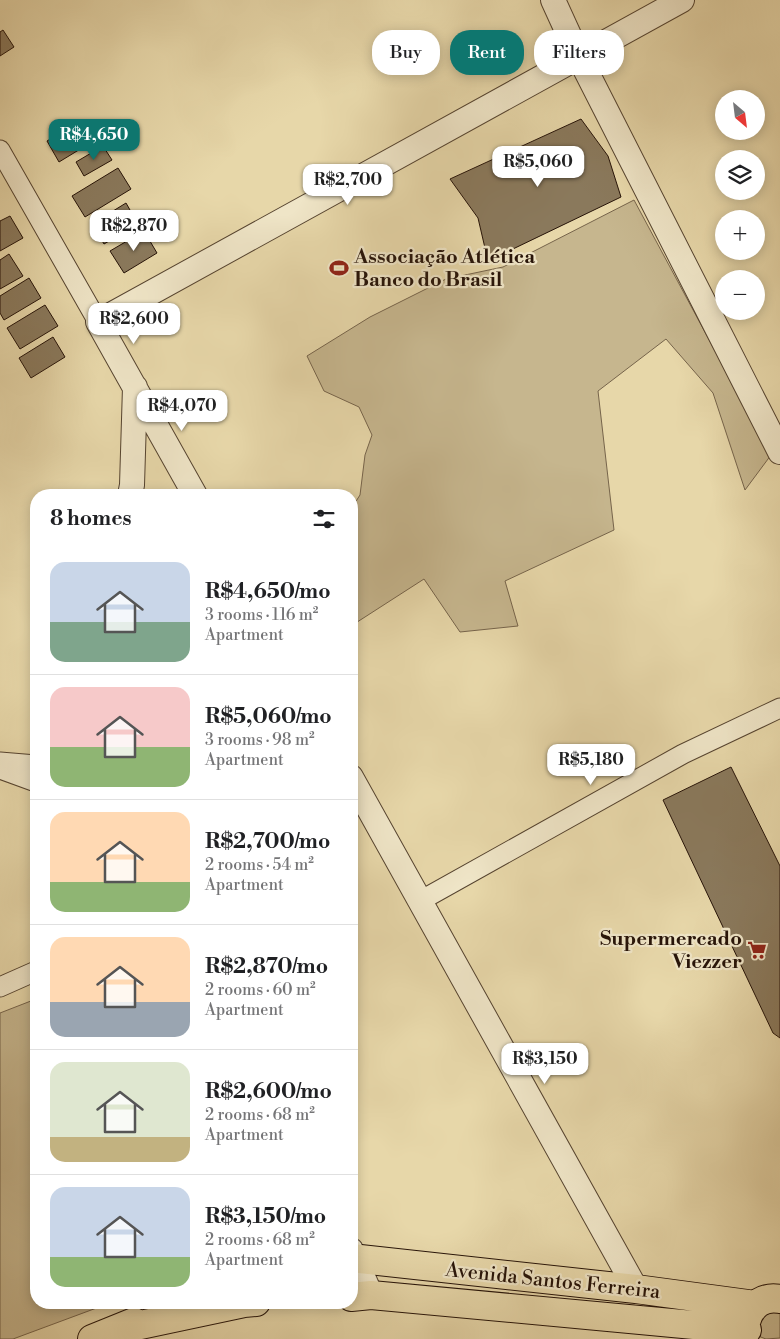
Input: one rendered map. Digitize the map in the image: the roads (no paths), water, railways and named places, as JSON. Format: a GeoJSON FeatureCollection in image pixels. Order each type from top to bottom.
{"type":"FeatureCollection","features":[{"type":"Feature","properties":{"kind":"main road","name":"Avenida Santos Ferreira"},"geometry":{"type":"LineString","coordinates":[[358,1256],[636,1289],[765,1311]]}},
{"type":"Feature","properties":{"kind":"main road","name":"Avenida Santos Ferreira"},"geometry":{"type":"LineString","coordinates":[[361,1296],[765,1311]]}},
{"type":"Feature","properties":{"kind":"main road"},"geometry":{"type":"LineString","coordinates":[[92,1339],[117,1330],[160,1309]]}},
{"type":"Feature","properties":{"kind":"main road"},"geometry":{"type":"LineString","coordinates":[[117,1330],[216,1309]]}},
{"type":"Feature","properties":{"kind":"street"},"geometry":{"type":"LineString","coordinates":[[553,0],[567,30]]}},
{"type":"Feature","properties":{"kind":"street"},"geometry":{"type":"LineString","coordinates":[[624,32],[682,0]]}},
{"type":"Feature","properties":{"kind":"street"},"geometry":{"type":"LineString","coordinates":[[98,322],[545,75]]}},
{"type":"Feature","properties":{"kind":"street"},"geometry":{"type":"LineString","coordinates":[[589,75],[780,452]]}},
{"type":"Feature","properties":{"kind":"street"},"geometry":{"type":"LineString","coordinates":[[0,150],[192,489]]}},
{"type":"Feature","properties":{"kind":"street"},"geometry":{"type":"LineString","coordinates":[[131,489],[135,387]]}},
{"type":"Feature","properties":{"kind":"street"},"geometry":{"type":"LineString","coordinates":[[420,901],[683,754],[780,708]]}},
{"type":"Feature","properties":{"kind":"street"},"geometry":{"type":"LineString","coordinates":[[0,762],[30,764]]}},
{"type":"Feature","properties":{"kind":"street"},"geometry":{"type":"LineString","coordinates":[[0,769],[30,780]]}},
{"type":"Feature","properties":{"kind":"street"},"geometry":{"type":"LineString","coordinates":[[358,790],[636,1289]]}},
{"type":"Feature","properties":{"kind":"street"},"geometry":{"type":"LineString","coordinates":[[0,987],[30,974]]}},
{"type":"Feature","properties":{"kind":"street"},"geometry":{"type":"LineString","coordinates":[[358,1281],[361,1296]]}},
{"type":"Feature","properties":{"kind":"place","name":"Associação Atlética Banco do Brasil"},"geometry":{"type":"Point","coordinates":[339,268]}},
{"type":"Feature","properties":{"kind":"place","name":"Supermercado Viezzer"},"geometry":{"type":"Point","coordinates":[757,950]}}]}
